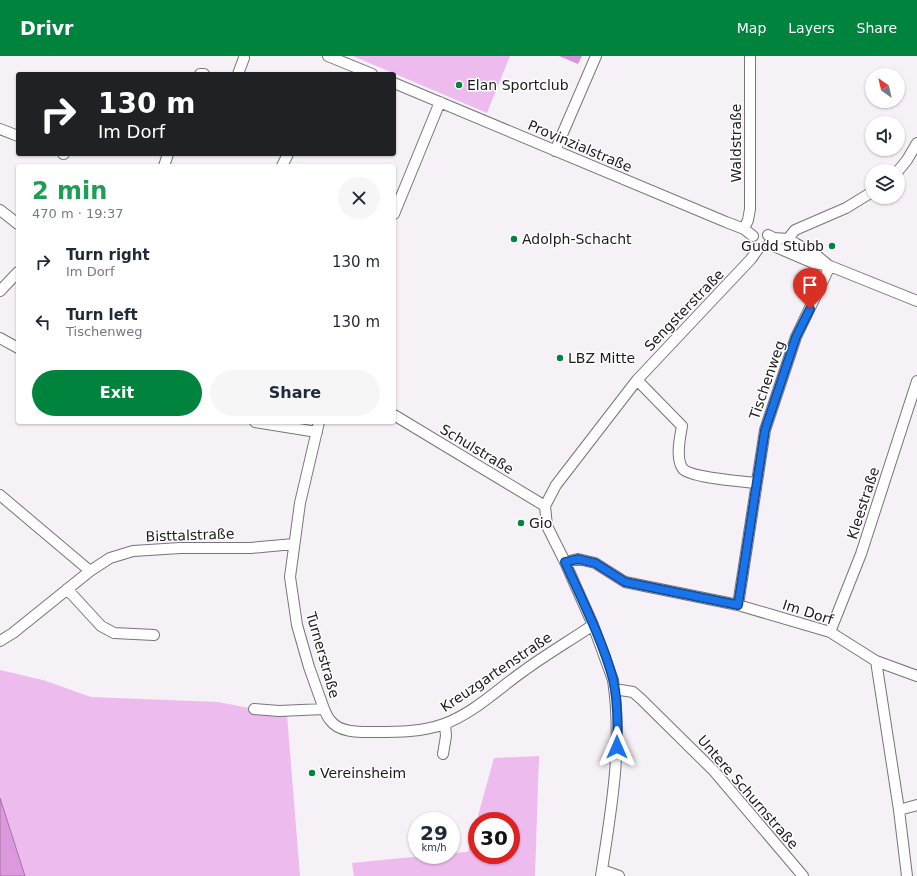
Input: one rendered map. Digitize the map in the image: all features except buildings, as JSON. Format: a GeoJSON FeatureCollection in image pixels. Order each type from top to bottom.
{"type":"FeatureCollection","features":[{"type":"Feature","properties":{"kind":"street"},"geometry":{"type":"LineString","coordinates":[[328,56],[367,72]]}},
{"type":"Feature","properties":{"kind":"street"},"geometry":{"type":"LineString","coordinates":[[555,151],[596,56]]}},
{"type":"Feature","properties":{"kind":"street","name":"Waldstraße"},"geometry":{"type":"LineString","coordinates":[[744,229],[748,220],[750,209],[750,56]]}},
{"type":"Feature","properties":{"kind":"street"},"geometry":{"type":"LineString","coordinates":[[239,72],[244,58]]}},
{"type":"Feature","properties":{"kind":"street","name":"Provinzialstraße"},"geometry":{"type":"LineString","coordinates":[[396,84],[744,229],[754,236]]}},
{"type":"Feature","properties":{"kind":"street"},"geometry":{"type":"LineString","coordinates":[[396,209],[440,102]]}},
{"type":"Feature","properties":{"kind":"street"},"geometry":{"type":"LineString","coordinates":[[0,129],[16,135]]}},
{"type":"Feature","properties":{"kind":"street"},"geometry":{"type":"LineString","coordinates":[[904,164],[917,143]]}},
{"type":"Feature","properties":{"kind":"street"},"geometry":{"type":"LineString","coordinates":[[788,239],[795,230],[846,208],[865,196]]}},
{"type":"Feature","properties":{"kind":"street"},"geometry":{"type":"LineString","coordinates":[[0,210],[16,222]]}},
{"type":"Feature","properties":{"kind":"street"},"geometry":{"type":"LineString","coordinates":[[830,266],[816,255],[788,239],[774,238],[769,240],[763,249],[758,249],[752,244],[754,236],[764,232],[769,240],[813,263],[830,266],[917,301]]}},
{"type":"Feature","properties":{"kind":"street","name":"Sengsterstraße"},"geometry":{"type":"LineString","coordinates":[[545,506],[556,485],[637,380],[751,259],[758,249]]}},
{"type":"Feature","properties":{"kind":"street","name":"Tischenweg"},"geometry":{"type":"LineString","coordinates":[[738,605],[765,430],[796,337],[830,266]]}},
{"type":"Feature","properties":{"kind":"street"},"geometry":{"type":"LineString","coordinates":[[0,291],[16,274]]}},
{"type":"Feature","properties":{"kind":"street"},"geometry":{"type":"LineString","coordinates":[[0,338],[16,347]]}},
{"type":"Feature","properties":{"kind":"street"},"geometry":{"type":"LineString","coordinates":[[637,380],[682,426],[679,444],[680,459],[684,469],[696,476],[756,483]]}},
{"type":"Feature","properties":{"kind":"street","name":"Kleestraße"},"geometry":{"type":"LineString","coordinates":[[830,632],[864,546],[917,382]]}},
{"type":"Feature","properties":{"kind":"street","name":"Schulstraße"},"geometry":{"type":"LineString","coordinates":[[396,416],[545,506]]}},
{"type":"Feature","properties":{"kind":"street"},"geometry":{"type":"LineString","coordinates":[[280,424],[318,427]]}},
{"type":"Feature","properties":{"kind":"street","name":"Turnerstraße"},"geometry":{"type":"LineString","coordinates":[[254,709],[279,711],[324,709],[309,667],[297,625],[290,577],[300,503],[318,427]]}},
{"type":"Feature","properties":{"kind":"street"},"geometry":{"type":"LineString","coordinates":[[0,495],[90,571]]}},
{"type":"Feature","properties":{"kind":"street"},"geometry":{"type":"LineString","coordinates":[[545,506],[547,526],[593,625],[613,680],[617,718],[617,759],[602,873],[619,876]]}},
{"type":"Feature","properties":{"kind":"street","name":"Bisttalstraße"},"geometry":{"type":"LineString","coordinates":[[0,641],[13,633],[90,571],[110,558],[133,551],[180,548],[250,548],[294,544]]}},
{"type":"Feature","properties":{"kind":"street","name":"Im Dorf"},"geometry":{"type":"LineString","coordinates":[[565,562],[578,559],[595,563],[625,582],[738,605],[830,632],[876,661],[917,676]]}},
{"type":"Feature","properties":{"kind":"street"},"geometry":{"type":"LineString","coordinates":[[67,589],[101,626],[107,630],[114,633],[154,635]]}},
{"type":"Feature","properties":{"kind":"street","name":"Kreuzgartenstraße"},"geometry":{"type":"LineString","coordinates":[[324,709],[335,726],[352,731],[413,731],[445,724],[475,707],[525,670],[593,625]]}},
{"type":"Feature","properties":{"kind":"street"},"geometry":{"type":"LineString","coordinates":[[876,661],[899,810],[907,876]]}},
{"type":"Feature","properties":{"kind":"street","name":"Untere Schurnstraße"},"geometry":{"type":"LineString","coordinates":[[614,689],[627,690],[637,695],[703,760],[803,876]]}},
{"type":"Feature","properties":{"kind":"street"},"geometry":{"type":"LineString","coordinates":[[444,754],[446,736],[445,724]]}},
{"type":"Feature","properties":{"kind":"street"},"geometry":{"type":"LineString","coordinates":[[899,810],[917,805]]}},
{"type":"Feature","properties":{"kind":"shaded area","name":"Elan Sportclub"},"geometry":{"type":"Polygon","coordinates":[[[353,56],[510,56],[487,113],[396,74],[396,72],[391,72],[353,56]]]}},
{"type":"Feature","properties":{"kind":"shaded area"},"geometry":{"type":"Polygon","coordinates":[[[559,56],[582,56],[578,64],[559,56]]]}},
{"type":"Feature","properties":{"kind":"shaded area"},"geometry":{"type":"Polygon","coordinates":[[[0,670],[43,680],[91,697],[218,702],[287,715],[300,876],[0,876],[0,670]]]}},
{"type":"Feature","properties":{"kind":"shaded area"},"geometry":{"type":"Polygon","coordinates":[[[539,756],[535,876],[354,876],[352,863],[408,857],[408,864],[460,864],[460,852],[468,852],[468,864],[520,864],[520,812],[479,812],[494,758],[539,756]]]}},
{"type":"Feature","properties":{"kind":"shaded area"},"geometry":{"type":"Polygon","coordinates":[[[0,798],[25,876],[0,876],[0,798]]]}},
{"type":"Feature","properties":{"kind":"place","name":"Elan Sportclub"},"geometry":{"type":"Point","coordinates":[459,85]}},
{"type":"Feature","properties":{"kind":"place","name":"Adolph-Schacht"},"geometry":{"type":"Point","coordinates":[514,239]}},
{"type":"Feature","properties":{"kind":"place","name":"Gudd Stubb"},"geometry":{"type":"Point","coordinates":[832,246]}},
{"type":"Feature","properties":{"kind":"place","name":"LBZ Mitte"},"geometry":{"type":"Point","coordinates":[560,358]}},
{"type":"Feature","properties":{"kind":"place","name":"Gio"},"geometry":{"type":"Point","coordinates":[521,523]}},
{"type":"Feature","properties":{"kind":"place","name":"Vereinsheim"},"geometry":{"type":"Point","coordinates":[312,773]}},
{"type":"Feature","properties":{"kind":"route"},"geometry":{"type":"LineString","coordinates":[[617,747],[618,732],[613,680],[593,625],[565,562],[578,559],[595,563],[625,582],[738,605],[765,430],[796,337],[810,309]]}}]}
